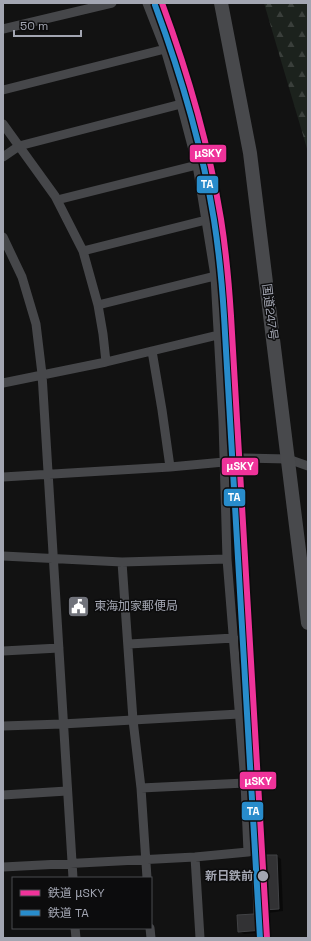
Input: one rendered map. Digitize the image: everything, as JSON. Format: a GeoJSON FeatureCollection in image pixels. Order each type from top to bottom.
{"type":"FeatureCollection","features":[{"type":"Feature","properties":{"kind":"highway","name":"国道247号"},"geometry":{"type":"LineString","coordinates":[[221,3],[250,153],[308,623]]}},
{"type":"Feature","properties":{"kind":"street"},"geometry":{"type":"LineString","coordinates":[[3,29],[112,3]]}},
{"type":"Feature","properties":{"kind":"street"},"geometry":{"type":"LineString","coordinates":[[3,867],[195,857],[248,852],[245,783],[227,559],[224,462],[214,276],[197,165],[166,49],[147,3]]}},
{"type":"Feature","properties":{"kind":"street"},"geometry":{"type":"LineString","coordinates":[[3,90],[166,49]]}},
{"type":"Feature","properties":{"kind":"street"},"geometry":{"type":"LineString","coordinates":[[3,157],[19,146],[181,104]]}},
{"type":"Feature","properties":{"kind":"street"},"geometry":{"type":"LineString","coordinates":[[3,124],[57,200],[84,251],[98,305],[106,362]]}},
{"type":"Feature","properties":{"kind":"street"},"geometry":{"type":"LineString","coordinates":[[57,200],[197,165]]}},
{"type":"Feature","properties":{"kind":"street"},"geometry":{"type":"LineString","coordinates":[[84,251],[206,220]]}},
{"type":"Feature","properties":{"kind":"street"},"geometry":{"type":"LineString","coordinates":[[3,237],[22,277],[36,324],[42,374],[72,877]]}},
{"type":"Feature","properties":{"kind":"street"},"geometry":{"type":"LineString","coordinates":[[98,305],[214,276]]}},
{"type":"Feature","properties":{"kind":"street"},"geometry":{"type":"LineString","coordinates":[[3,383],[106,362],[218,335]]}},
{"type":"Feature","properties":{"kind":"street"},"geometry":{"type":"LineString","coordinates":[[152,351],[170,467]]}},
{"type":"Feature","properties":{"kind":"street"},"geometry":{"type":"LineString","coordinates":[[3,477],[49,476],[170,467],[224,462],[244,458],[288,459],[308,466]]}},
{"type":"Feature","properties":{"kind":"street"},"geometry":{"type":"LineString","coordinates":[[3,556],[122,562],[227,559]]}},
{"type":"Feature","properties":{"kind":"street"},"geometry":{"type":"LineString","coordinates":[[122,562],[129,644],[133,720],[141,788],[146,877]]}},
{"type":"Feature","properties":{"kind":"street"},"geometry":{"type":"LineString","coordinates":[[129,644],[234,638]]}},
{"type":"Feature","properties":{"kind":"street"},"geometry":{"type":"LineString","coordinates":[[3,651],[59,648]]}},
{"type":"Feature","properties":{"kind":"street"},"geometry":{"type":"LineString","coordinates":[[3,726],[239,714]]}},
{"type":"Feature","properties":{"kind":"street"},"geometry":{"type":"LineString","coordinates":[[141,788],[245,783]]}},
{"type":"Feature","properties":{"kind":"street"},"geometry":{"type":"LineString","coordinates":[[3,795],[67,791]]}},
{"type":"Feature","properties":{"kind":"street"},"geometry":{"type":"LineString","coordinates":[[195,857],[200,938]]}},
{"type":"Feature","properties":{"kind":"green space"},"geometry":{"type":"Polygon","coordinates":[[[264,3],[308,3],[308,152],[264,3]]]}},
{"type":"Feature","properties":{"kind":"building"},"geometry":{"type":"Polygon","coordinates":[[[259,855],[277,855],[279,909],[263,910],[264,930],[238,932],[237,915],[254,914],[252,857],[259,855]]]}},
{"type":"Feature","properties":{"kind":"rail line","name":"μSKY"},"geometry":{"type":"LineString","coordinates":[[162,3],[189,83],[204,137],[216,192],[226,255],[231,316],[267,938]]}},
{"type":"Feature","properties":{"kind":"rail line","name":"TA"},"geometry":{"type":"LineString","coordinates":[[155,5],[174,58],[197,138],[209,192],[219,256],[224,316],[260,938]]}},
{"type":"Feature","properties":{"kind":"place","name":"東海加家郵便局"},"geometry":{"type":"Point","coordinates":[79,606]}},
{"type":"Feature","properties":{"kind":"place","name":"新日鉄前"},"geometry":{"type":"Point","coordinates":[263,876]}}]}
